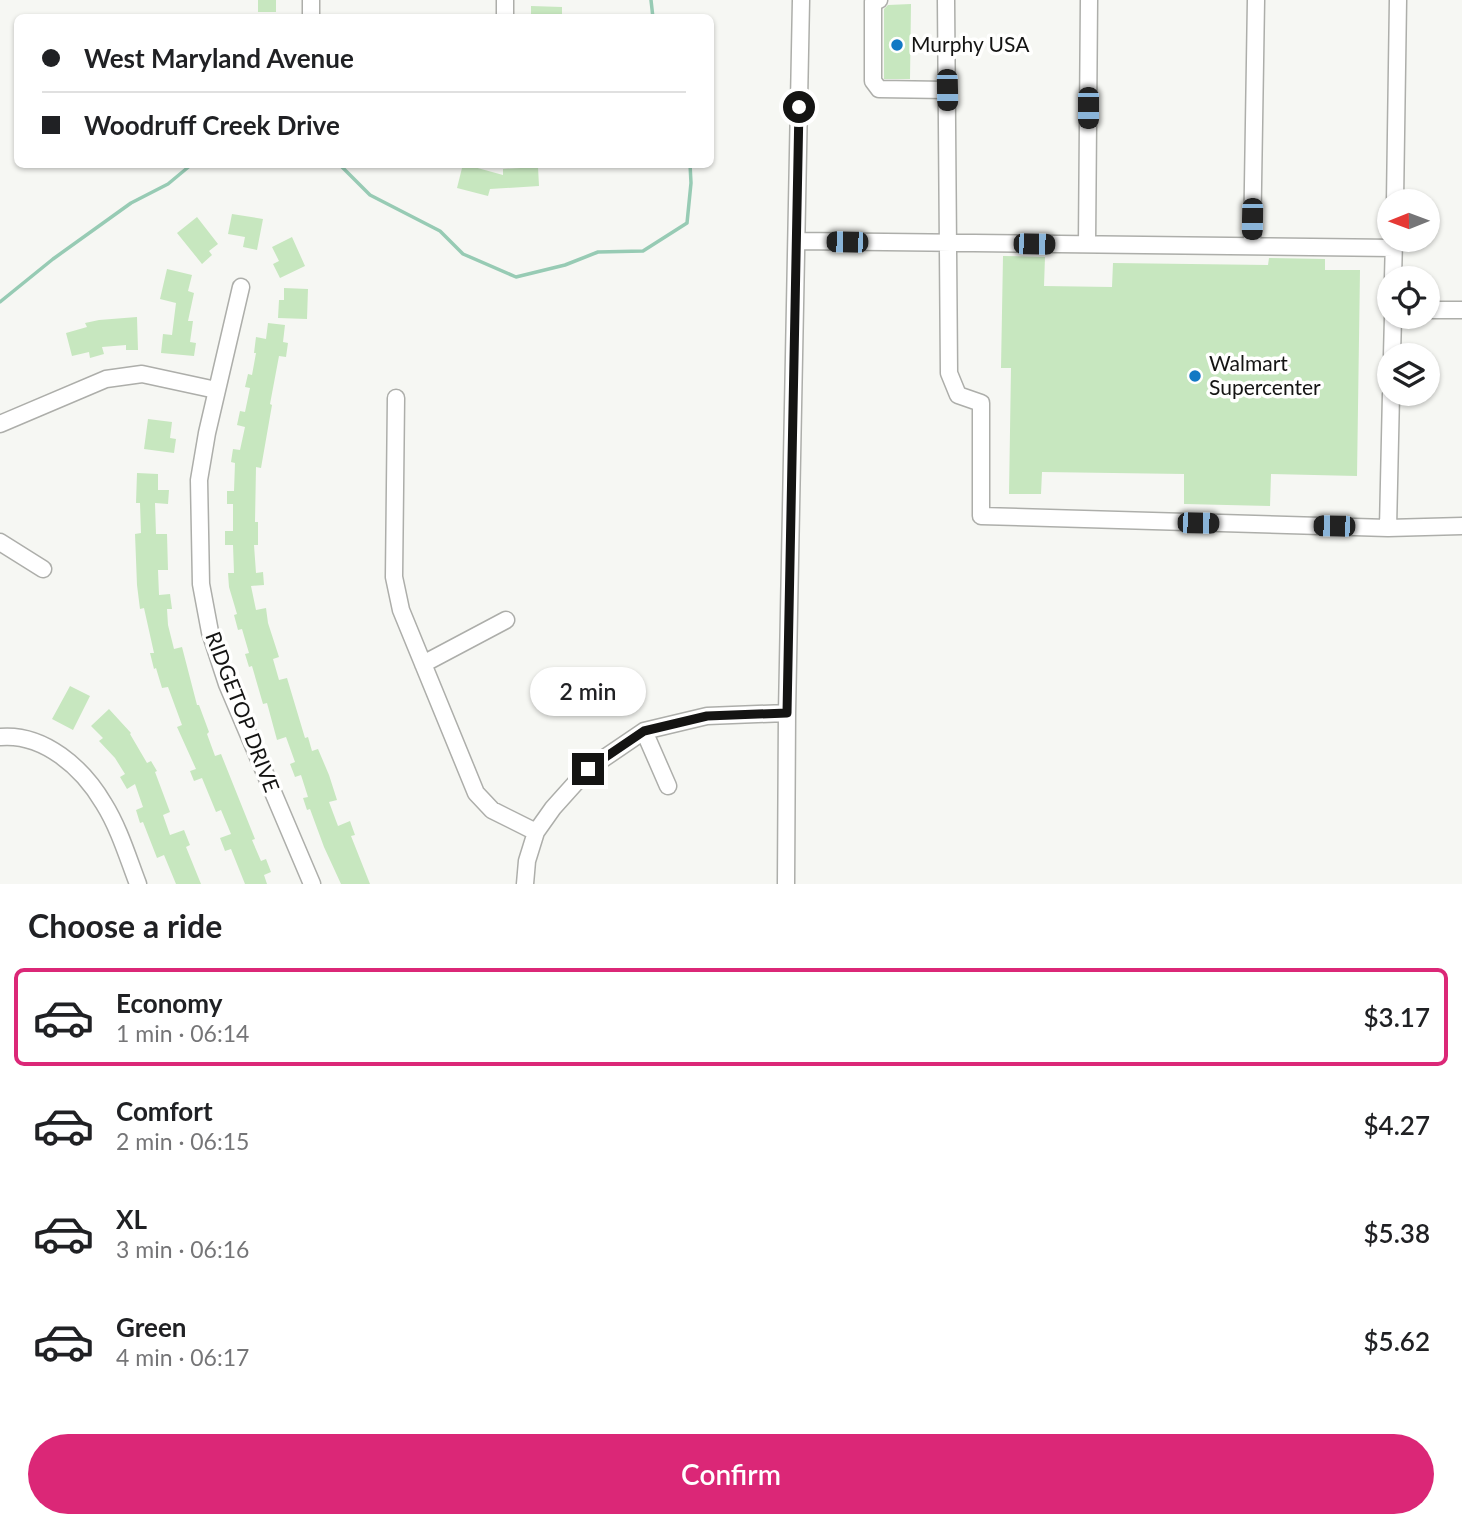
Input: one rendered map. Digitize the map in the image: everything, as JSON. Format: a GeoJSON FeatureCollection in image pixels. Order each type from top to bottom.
{"type":"FeatureCollection","features":[{"type":"Feature","properties":{"kind":"street"},"geometry":{"type":"LineString","coordinates":[[786,884],[801,0]]}},
{"type":"Feature","properties":{"kind":"street"},"geometry":{"type":"LineString","coordinates":[[879,0],[873,2],[873,81],[879,89],[947,90]]}},
{"type":"Feature","properties":{"kind":"street"},"geometry":{"type":"LineString","coordinates":[[946,0],[949,373],[957,396],[981,403],[981,516],[1388,528],[1462,526]]}},
{"type":"Feature","properties":{"kind":"street"},"geometry":{"type":"LineString","coordinates":[[1087,244],[1089,0]]}},
{"type":"Feature","properties":{"kind":"street"},"geometry":{"type":"LineString","coordinates":[[1252,246],[1256,0]]}},
{"type":"Feature","properties":{"kind":"street"},"geometry":{"type":"LineString","coordinates":[[1395,189],[1398,0]]}},
{"type":"Feature","properties":{"kind":"street"},"geometry":{"type":"LineString","coordinates":[[797,241],[1252,246],[1377,244]]}},
{"type":"Feature","properties":{"kind":"street","name":"RIDGETOP DRIVE"},"geometry":{"type":"LineString","coordinates":[[241,287],[216,390],[199,480],[201,584],[210,632],[227,684],[312,884]]}},
{"type":"Feature","properties":{"kind":"street"},"geometry":{"type":"LineString","coordinates":[[1440,310],[1462,310]]}},
{"type":"Feature","properties":{"kind":"street"},"geometry":{"type":"LineString","coordinates":[[0,424],[106,379],[142,374],[216,390]]}},
{"type":"Feature","properties":{"kind":"street"},"geometry":{"type":"LineString","coordinates":[[396,398],[394,577],[401,610],[476,793],[492,810],[536,832]]}},
{"type":"Feature","properties":{"kind":"street"},"geometry":{"type":"LineString","coordinates":[[1388,528],[1391,406]]}},
{"type":"Feature","properties":{"kind":"street"},"geometry":{"type":"LineString","coordinates":[[0,542],[43,569]]}},
{"type":"Feature","properties":{"kind":"street"},"geometry":{"type":"LineString","coordinates":[[423,664],[506,620]]}},
{"type":"Feature","properties":{"kind":"street"},"geometry":{"type":"LineString","coordinates":[[526,884],[527,861],[536,832],[553,808],[588,769],[644,731],[707,716],[787,713]]}},
{"type":"Feature","properties":{"kind":"street"},"geometry":{"type":"LineString","coordinates":[[644,731],[668,786]]}},
{"type":"Feature","properties":{"kind":"street"},"geometry":{"type":"LineString","coordinates":[[0,737],[11,736],[46,745],[80,771],[105,804],[138,884]]}},
{"type":"Feature","properties":{"kind":"building"},"geometry":{"type":"Polygon","coordinates":[[[258,0],[276,0],[276,12],[258,12],[258,0]]]}},
{"type":"Feature","properties":{"kind":"building","name":"Murphy USA"},"geometry":{"type":"Polygon","coordinates":[[[911,4],[910,79],[884,79],[884,9],[888,5],[911,4]]]}},
{"type":"Feature","properties":{"kind":"building"},"geometry":{"type":"Polygon","coordinates":[[[531,6],[562,7],[562,14],[531,14],[531,6]]]}},
{"type":"Feature","properties":{"kind":"building"},"geometry":{"type":"Polygon","coordinates":[[[462,168],[478,168],[503,175],[503,169],[538,168],[539,186],[490,189],[488,196],[457,188],[462,168]]]}},
{"type":"Feature","properties":{"kind":"building"},"geometry":{"type":"Polygon","coordinates":[[[232,214],[263,219],[257,250],[243,247],[245,237],[228,234],[232,214]]]}},
{"type":"Feature","properties":{"kind":"building"},"geometry":{"type":"Polygon","coordinates":[[[197,217],[218,244],[209,251],[212,255],[202,264],[177,233],[197,217]]]}},
{"type":"Feature","properties":{"kind":"building"},"geometry":{"type":"Polygon","coordinates":[[[292,237],[305,266],[280,278],[273,264],[279,261],[272,247],[292,237]]]}},
{"type":"Feature","properties":{"kind":"building","name":"Walmart Supercenter"},"geometry":{"type":"Polygon","coordinates":[[[1003,256],[1045,257],[1044,286],[1112,287],[1113,263],[1268,265],[1269,258],[1325,259],[1325,270],[1360,270],[1357,476],[1271,474],[1270,506],[1184,504],[1184,474],[1042,472],[1041,494],[1009,494],[1011,368],[1001,368],[1003,256]]]}},
{"type":"Feature","properties":{"kind":"building"},"geometry":{"type":"Polygon","coordinates":[[[167,269],[192,275],[188,291],[194,293],[188,321],[193,321],[190,342],[196,343],[194,356],[161,353],[163,334],[172,335],[176,303],[160,299],[167,269]]]}},
{"type":"Feature","properties":{"kind":"building"},"geometry":{"type":"Polygon","coordinates":[[[284,288],[308,289],[307,319],[278,318],[279,300],[284,300],[284,288]]]}},
{"type":"Feature","properties":{"kind":"building"},"geometry":{"type":"Polygon","coordinates":[[[137,317],[138,350],[126,350],[126,345],[102,347],[104,354],[90,358],[89,352],[72,356],[66,333],[87,327],[85,323],[137,317]]]}},
{"type":"Feature","properties":{"kind":"building"},"geometry":{"type":"Polygon","coordinates":[[[268,323],[285,325],[283,342],[288,343],[286,357],[279,356],[261,468],[256,467],[255,522],[258,522],[258,545],[254,545],[256,573],[263,572],[264,585],[251,586],[256,610],[266,608],[279,657],[273,659],[279,680],[287,678],[305,738],[308,737],[312,751],[318,749],[329,775],[337,800],[329,802],[338,826],[350,821],[355,835],[351,836],[370,884],[341,884],[310,809],[307,810],[303,798],[308,797],[301,775],[295,777],[290,764],[295,762],[286,737],[277,740],[267,703],[263,704],[252,666],[249,667],[245,654],[249,653],[242,629],[238,630],[234,615],[237,614],[228,573],[234,573],[233,545],[225,545],[225,531],[233,531],[233,504],[227,504],[227,491],[234,491],[235,463],[231,462],[233,449],[240,450],[245,427],[237,425],[240,411],[245,412],[250,388],[245,387],[248,374],[252,375],[256,337],[266,339],[268,323]]]}},
{"type":"Feature","properties":{"kind":"building"},"geometry":{"type":"Polygon","coordinates":[[[148,419],[172,422],[170,438],[176,439],[174,453],[144,449],[148,419]]]}},
{"type":"Feature","properties":{"kind":"building"},"geometry":{"type":"Polygon","coordinates":[[[137,473],[158,474],[158,490],[169,490],[168,504],[155,503],[156,534],[167,534],[168,570],[158,570],[159,595],[170,594],[172,609],[167,609],[168,625],[174,649],[182,647],[197,705],[209,732],[207,734],[215,756],[221,754],[261,861],[266,859],[271,872],[264,875],[267,884],[245,884],[231,849],[225,851],[220,838],[231,834],[221,810],[216,812],[202,778],[194,781],[190,771],[196,769],[177,727],[182,725],[168,687],[162,688],[156,668],[154,669],[150,653],[154,653],[144,608],[140,609],[137,585],[135,534],[141,533],[140,503],[136,503],[137,473]]]}},
{"type":"Feature","properties":{"kind":"building"},"geometry":{"type":"Polygon","coordinates":[[[70,686],[90,696],[73,730],[52,719],[70,686]]]}},
{"type":"Feature","properties":{"kind":"building"},"geometry":{"type":"Polygon","coordinates":[[[109,709],[131,733],[147,763],[151,761],[157,771],[155,772],[170,812],[163,815],[170,835],[184,830],[190,845],[186,847],[201,884],[176,884],[164,855],[157,858],[136,810],[143,807],[135,784],[127,789],[120,777],[125,774],[99,741],[103,738],[91,726],[109,709]]]}},
{"type":"Feature","properties":{"kind":"waterway"},"geometry":{"type":"LineString","coordinates":[[651,0],[653,14]]}},
{"type":"Feature","properties":{"kind":"waterway"},"geometry":{"type":"LineString","coordinates":[[0,302],[53,259],[131,203],[168,184],[187,168]]}},
{"type":"Feature","properties":{"kind":"waterway"},"geometry":{"type":"LineString","coordinates":[[343,168],[370,195],[440,231],[463,254],[516,277],[565,265],[598,252],[643,251],[687,223],[690,168]]}},
{"type":"Feature","properties":{"kind":"place","name":"Murphy USA"},"geometry":{"type":"Point","coordinates":[897,45]}},
{"type":"Feature","properties":{"kind":"place","name":"Walmart Supercenter"},"geometry":{"type":"Point","coordinates":[1195,376]}},
{"type":"Feature","properties":{"kind":"route"},"geometry":{"type":"LineString","coordinates":[[588,769],[644,731],[707,716],[787,713],[799,107]]}}]}
